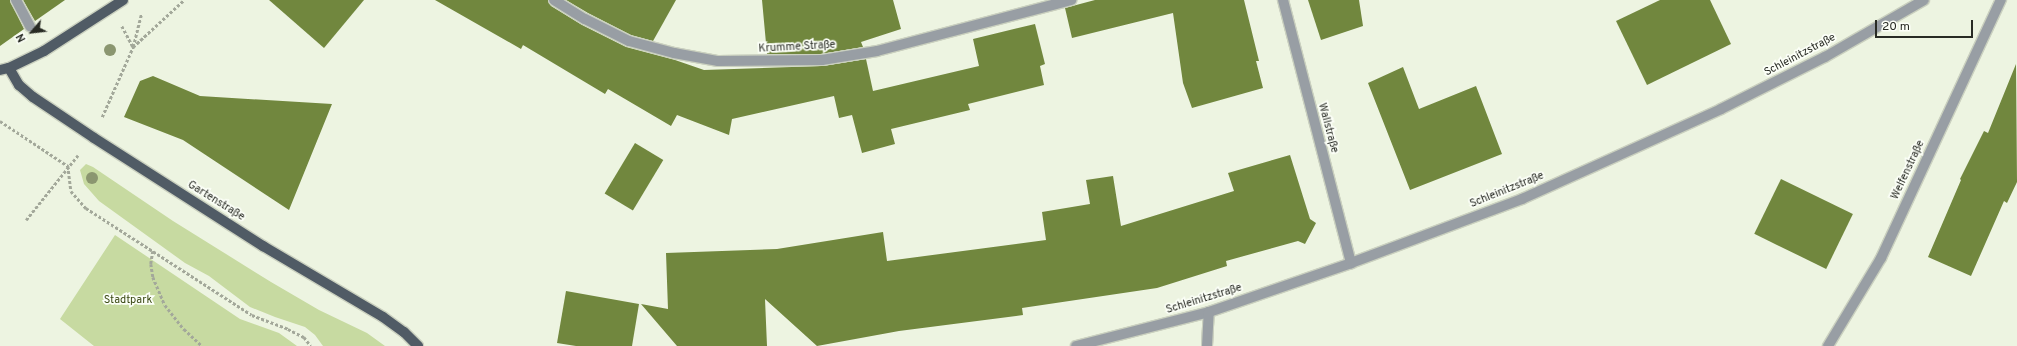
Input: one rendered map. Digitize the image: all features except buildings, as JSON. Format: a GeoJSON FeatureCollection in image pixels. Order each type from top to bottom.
{"type":"FeatureCollection","features":[{"type":"Feature","properties":{"kind":"main road"},"geometry":{"type":"LineString","coordinates":[[5,69],[44,51],[123,0]]}},
{"type":"Feature","properties":{"kind":"main road","name":"Gartenstraße"},"geometry":{"type":"LineString","coordinates":[[5,69],[19,85],[33,97],[94,138],[309,274],[383,317],[404,332],[418,346]]}},
{"type":"Feature","properties":{"kind":"street"},"geometry":{"type":"LineString","coordinates":[[16,0],[30,26]]}},
{"type":"Feature","properties":{"kind":"street","name":"Krumme Straße"},"geometry":{"type":"LineString","coordinates":[[554,0],[585,19],[629,41],[674,53],[718,62],[822,60],[877,51],[1071,0]]}},
{"type":"Feature","properties":{"kind":"street","name":"Wallstraße"},"geometry":{"type":"LineString","coordinates":[[1283,0],[1351,263]]}},
{"type":"Feature","properties":{"kind":"street","name":"Schleinitzstraße"},"geometry":{"type":"LineString","coordinates":[[1076,346],[1209,312],[1351,263],[1522,198],[1721,109],[1825,57],[1924,0]]}},
{"type":"Feature","properties":{"kind":"street","name":"Welfenstraße"},"geometry":{"type":"LineString","coordinates":[[1828,346],[1881,258],[2000,0]]}},
{"type":"Feature","properties":{"kind":"street"},"geometry":{"type":"LineString","coordinates":[[1207,346],[1209,312]]}},
{"type":"Feature","properties":{"kind":"path"},"geometry":{"type":"LineString","coordinates":[[133,47],[184,0]]}},
{"type":"Feature","properties":{"kind":"path"},"geometry":{"type":"LineString","coordinates":[[26,220],[68,166],[94,138],[133,47],[143,7]]}},
{"type":"Feature","properties":{"kind":"path"},"geometry":{"type":"LineString","coordinates":[[0,121],[68,166],[71,190],[78,200],[118,230],[252,315],[304,337],[311,346]]}},
{"type":"Feature","properties":{"kind":"path"},"geometry":{"type":"LineString","coordinates":[[153,251],[151,264],[153,277],[165,305],[184,328],[202,346]]}},
{"type":"Feature","properties":{"kind":"green space"},"geometry":{"type":"Polygon","coordinates":[[[86,164],[93,167],[173,221],[271,282],[319,310],[367,333],[385,346],[323,346],[315,335],[305,327],[250,307],[209,276],[185,263],[99,201],[84,184],[80,170],[86,164]]]}},
{"type":"Feature","properties":{"kind":"green space","name":"Stadtpark"},"geometry":{"type":"Polygon","coordinates":[[[115,235],[240,319],[279,333],[297,346],[94,346],[60,319],[115,235]]]}}]}
